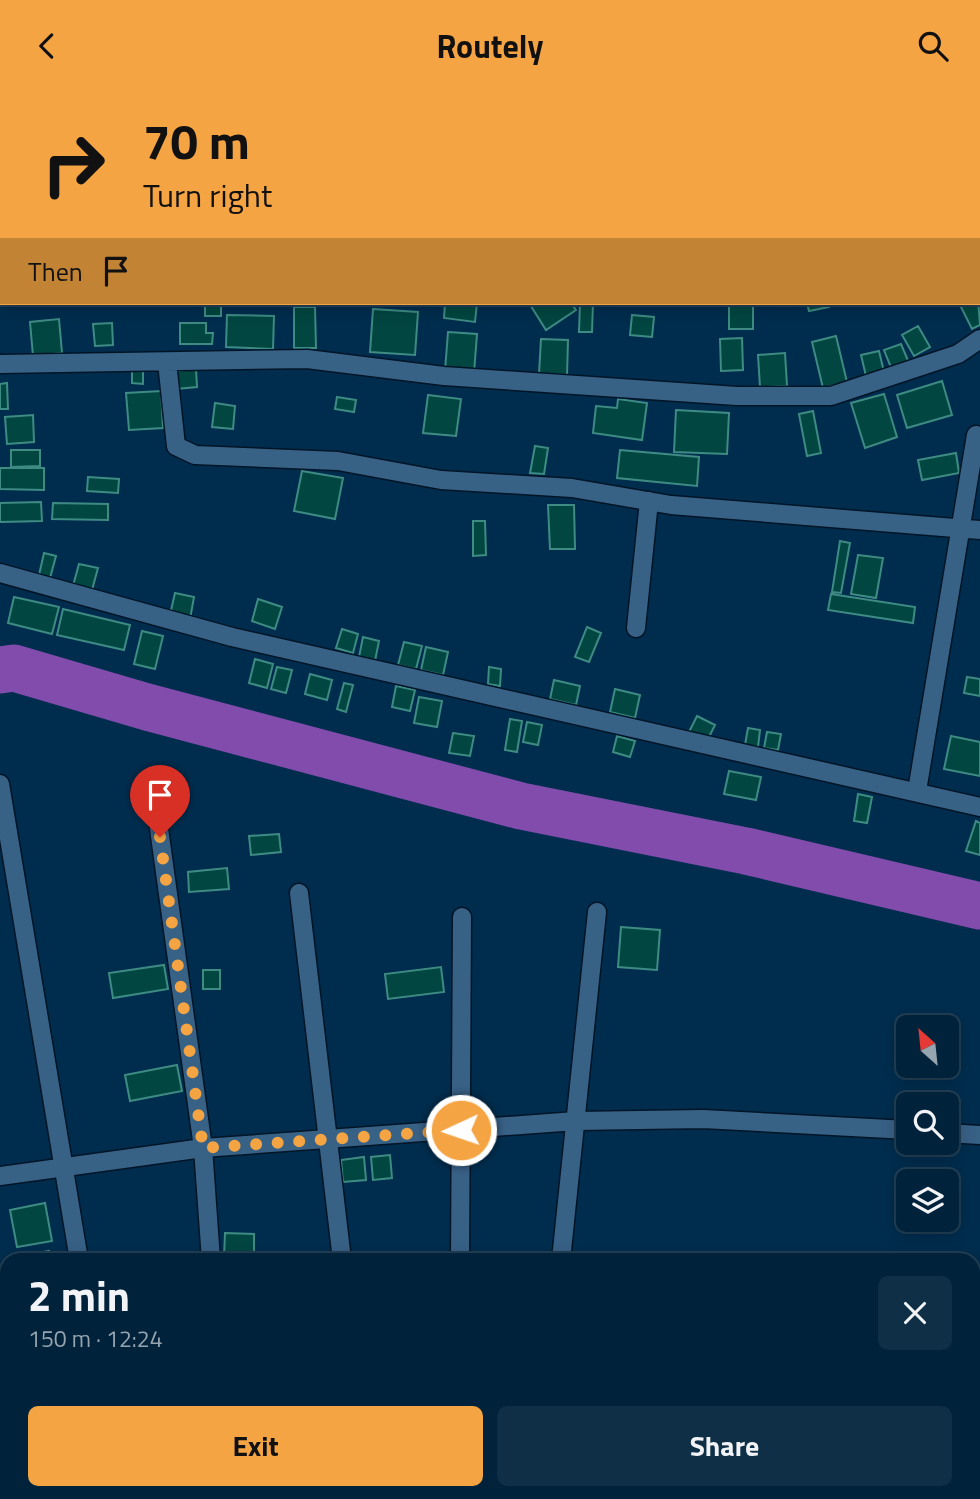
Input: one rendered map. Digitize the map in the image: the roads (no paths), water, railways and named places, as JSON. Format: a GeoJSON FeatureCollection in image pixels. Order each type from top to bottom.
{"type":"FeatureCollection","features":[{"type":"Feature","properties":{"kind":"street"},"geometry":{"type":"LineString","coordinates":[[0,364],[307,359],[444,376],[737,396],[831,396],[958,353],[980,339]]}},
{"type":"Feature","properties":{"kind":"street"},"geometry":{"type":"LineString","coordinates":[[167,362],[176,446],[195,455],[338,461],[441,480],[572,488],[649,501],[980,530]]}},
{"type":"Feature","properties":{"kind":"street"},"geometry":{"type":"LineString","coordinates":[[917,791],[976,435]]}},
{"type":"Feature","properties":{"kind":"street"},"geometry":{"type":"LineString","coordinates":[[636,628],[649,501]]}},
{"type":"Feature","properties":{"kind":"street"},"geometry":{"type":"LineString","coordinates":[[0,573],[232,637],[980,807]]}},
{"type":"Feature","properties":{"kind":"street"},"geometry":{"type":"LineString","coordinates":[[0,784],[78,1253]]}},
{"type":"Feature","properties":{"kind":"street"},"geometry":{"type":"LineString","coordinates":[[153,785],[203,1148],[210,1253]]}},
{"type":"Feature","properties":{"kind":"street"},"geometry":{"type":"LineString","coordinates":[[299,893],[341,1253]]}},
{"type":"Feature","properties":{"kind":"street"},"geometry":{"type":"LineString","coordinates":[[562,1253],[597,912]]}},
{"type":"Feature","properties":{"kind":"street"},"geometry":{"type":"LineString","coordinates":[[460,1253],[461,917]]}},
{"type":"Feature","properties":{"kind":"street"},"geometry":{"type":"LineString","coordinates":[[0,1177],[203,1148],[576,1121],[703,1119],[896,1129]]}},
{"type":"Feature","properties":{"kind":"street"},"geometry":{"type":"LineString","coordinates":[[959,1134],[980,1135]]}},
{"type":"Feature","properties":{"kind":"waterway"},"geometry":{"type":"LineString","coordinates":[[0,670],[14,668],[147,707],[521,806],[746,851],[980,906]]}}]}
